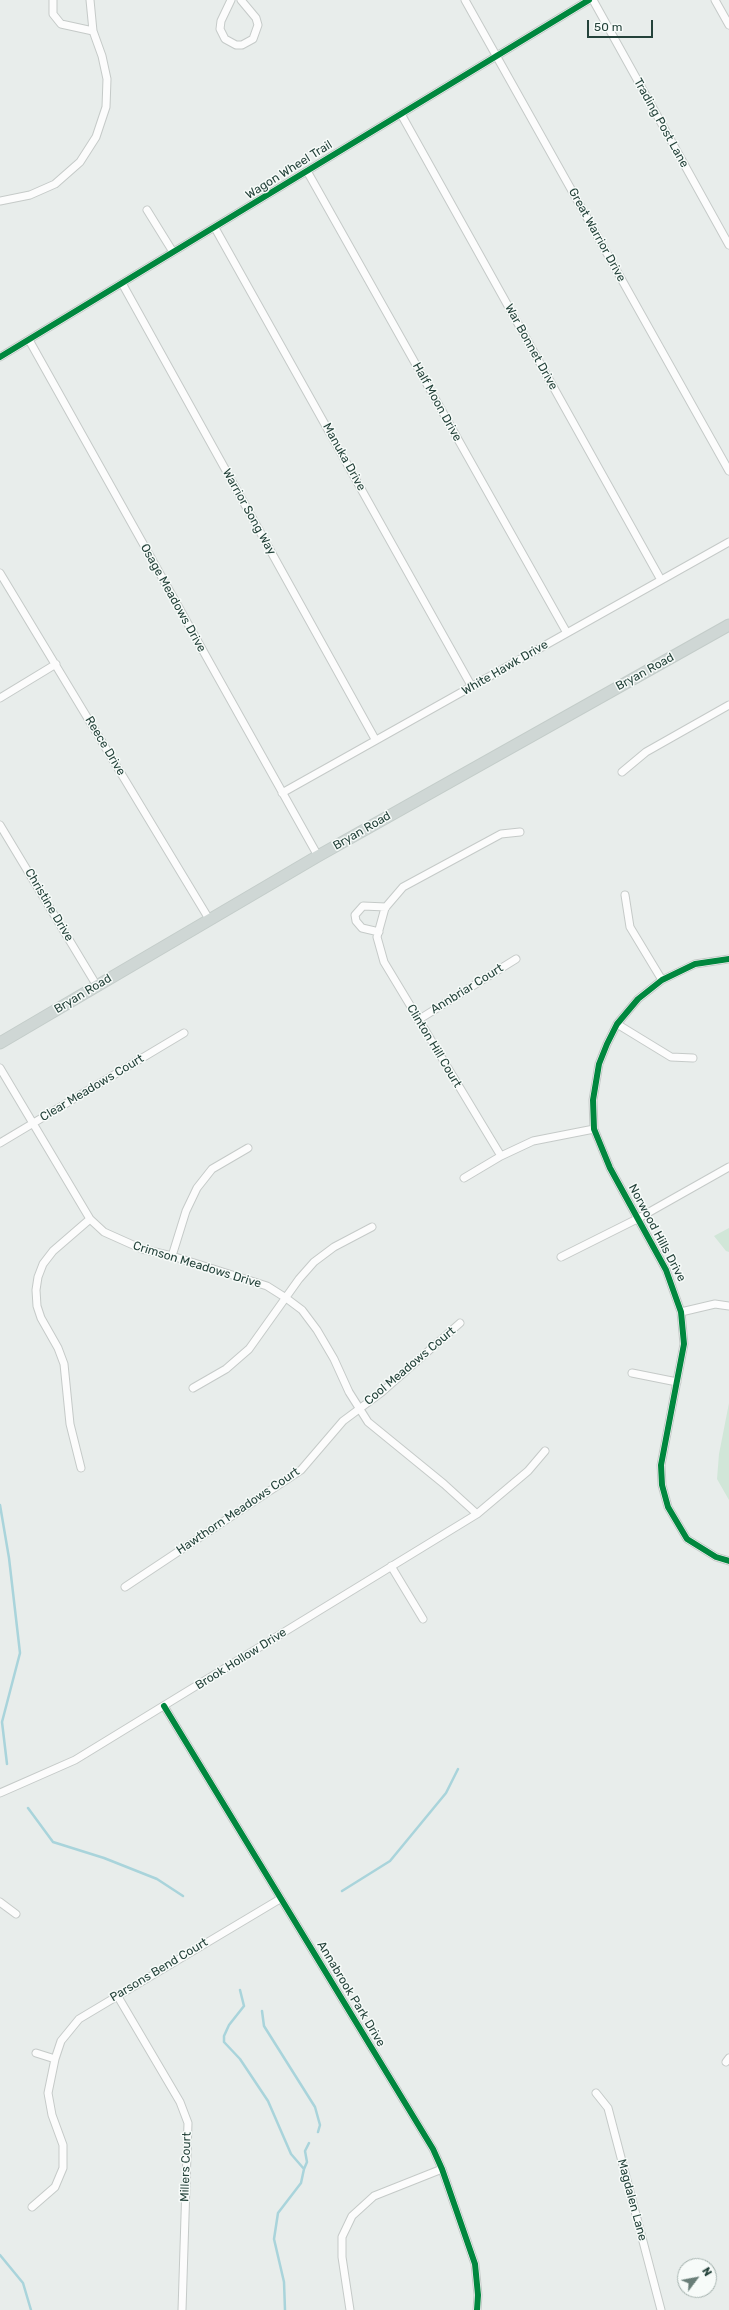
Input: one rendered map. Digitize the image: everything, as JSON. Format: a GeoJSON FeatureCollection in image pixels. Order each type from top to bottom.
{"type":"FeatureCollection","features":[{"type":"Feature","properties":{"kind":"main road","name":"Bryan Road"},"geometry":{"type":"LineString","coordinates":[[0,1043],[318,856],[729,625]]}},
{"type":"Feature","properties":{"kind":"street"},"geometry":{"type":"LineString","coordinates":[[53,0],[53,14],[61,24],[93,31]]}},
{"type":"Feature","properties":{"kind":"street"},"geometry":{"type":"LineString","coordinates":[[0,200],[30,195],[55,184],[80,162],[91,146],[103,118],[107,93],[105,68],[93,31],[90,0]]}},
{"type":"Feature","properties":{"kind":"street"},"geometry":{"type":"LineString","coordinates":[[231,0],[221,21],[220,28],[225,40],[230,43],[242,45],[253,39],[258,25],[256,18],[241,0]]}},
{"type":"Feature","properties":{"kind":"street","name":"Great Warrior Drive"},"geometry":{"type":"LineString","coordinates":[[464,0],[729,471]]}},
{"type":"Feature","properties":{"kind":"street","name":"Wagon Wheel Trail"},"geometry":{"type":"LineString","coordinates":[[0,357],[123,285],[173,252],[215,228],[589,0]]}},
{"type":"Feature","properties":{"kind":"street","name":"Trading Post Lane"},"geometry":{"type":"LineString","coordinates":[[593,0],[729,245]]}},
{"type":"Feature","properties":{"kind":"street"},"geometry":{"type":"LineString","coordinates":[[715,0],[729,25]]}},
{"type":"Feature","properties":{"kind":"street","name":"War Bonnet Drive"},"geometry":{"type":"LineString","coordinates":[[401,114],[661,580]]}},
{"type":"Feature","properties":{"kind":"street","name":"Half Moon Drive"},"geometry":{"type":"LineString","coordinates":[[307,171],[566,633]]}},
{"type":"Feature","properties":{"kind":"street"},"geometry":{"type":"LineString","coordinates":[[147,210],[173,252]]}},
{"type":"Feature","properties":{"kind":"street","name":"Manuka Drive"},"geometry":{"type":"LineString","coordinates":[[215,228],[472,687]]}},
{"type":"Feature","properties":{"kind":"street","name":"Warrior Song Way"},"geometry":{"type":"LineString","coordinates":[[123,285],[375,739]]}},
{"type":"Feature","properties":{"kind":"street","name":"Osage Meadows Drive"},"geometry":{"type":"LineString","coordinates":[[30,340],[318,856]]}},
{"type":"Feature","properties":{"kind":"street","name":"White Hawk Drive"},"geometry":{"type":"LineString","coordinates":[[282,793],[375,739],[472,687],[729,542]]}},
{"type":"Feature","properties":{"kind":"street","name":"Reece Drive"},"geometry":{"type":"LineString","coordinates":[[0,573],[209,919]]}},
{"type":"Feature","properties":{"kind":"street"},"geometry":{"type":"LineString","coordinates":[[0,698],[56,664]]}},
{"type":"Feature","properties":{"kind":"street"},"geometry":{"type":"LineString","coordinates":[[622,772],[646,752],[729,705]]}},
{"type":"Feature","properties":{"kind":"street","name":"Christine Drive"},"geometry":{"type":"LineString","coordinates":[[0,824],[97,986]]}},
{"type":"Feature","properties":{"kind":"street","name":"Clinton Hill Court"},"geometry":{"type":"LineString","coordinates":[[501,1156],[418,1020],[381,956],[377,937],[386,907],[403,887],[501,834],[520,832]]}},
{"type":"Feature","properties":{"kind":"street"},"geometry":{"type":"LineString","coordinates":[[625,895],[630,928],[662,980]]}},
{"type":"Feature","properties":{"kind":"street"},"geometry":{"type":"LineString","coordinates":[[378,932],[362,928],[356,921],[354,915],[363,906],[386,907]]}},
{"type":"Feature","properties":{"kind":"street","name":"Annbriar Court"},"geometry":{"type":"LineString","coordinates":[[418,1020],[516,959]]}},
{"type":"Feature","properties":{"kind":"street","name":"Norwood Hills Drive"},"geometry":{"type":"LineString","coordinates":[[729,959],[695,964],[662,980],[638,999],[616,1024],[599,1064],[593,1100],[594,1129],[610,1168],[666,1270],[681,1312],[684,1344],[661,1465],[662,1485],[666,1500],[676,1523],[687,1539],[716,1557],[729,1561]]}},
{"type":"Feature","properties":{"kind":"street"},"geometry":{"type":"LineString","coordinates":[[616,1024],[671,1057],[693,1058]]}},
{"type":"Feature","properties":{"kind":"street","name":"Clear Meadows Court"},"geometry":{"type":"LineString","coordinates":[[0,1143],[184,1033]]}},
{"type":"Feature","properties":{"kind":"street","name":"Crimson Meadows Drive"},"geometry":{"type":"LineString","coordinates":[[0,1068],[90,1219],[104,1232],[117,1240],[142,1249],[172,1256],[267,1286],[302,1310],[317,1330],[359,1409],[379,1432],[444,1484],[477,1514]]}},
{"type":"Feature","properties":{"kind":"street"},"geometry":{"type":"LineString","coordinates":[[464,1178],[501,1156],[533,1141],[594,1129]]}},
{"type":"Feature","properties":{"kind":"street"},"geometry":{"type":"LineString","coordinates":[[172,1256],[186,1211],[197,1188],[212,1169],[248,1148]]}},
{"type":"Feature","properties":{"kind":"street"},"geometry":{"type":"LineString","coordinates":[[561,1257],[638,1220],[729,1166]]}},
{"type":"Feature","properties":{"kind":"street"},"geometry":{"type":"LineString","coordinates":[[81,1468],[70,1424],[64,1364],[58,1348],[36,1306],[36,1290],[43,1264],[53,1251],[90,1219]]}},
{"type":"Feature","properties":{"kind":"street"},"geometry":{"type":"LineString","coordinates":[[193,1388],[226,1369],[249,1349],[314,1262],[334,1248],[372,1228]]}},
{"type":"Feature","properties":{"kind":"street"},"geometry":{"type":"LineString","coordinates":[[681,1312],[716,1304],[729,1306]]}},
{"type":"Feature","properties":{"kind":"street","name":"Cool Meadows Court"},"geometry":{"type":"LineString","coordinates":[[359,1409],[382,1392],[460,1323]]}},
{"type":"Feature","properties":{"kind":"street"},"geometry":{"type":"LineString","coordinates":[[632,1373],[677,1382]]}},
{"type":"Feature","properties":{"kind":"street","name":"Hawthorn Meadows Court"},"geometry":{"type":"LineString","coordinates":[[125,1587],[301,1470],[343,1421],[359,1409]]}},
{"type":"Feature","properties":{"kind":"street","name":"Brook Hollow Drive"},"geometry":{"type":"LineString","coordinates":[[0,1793],[75,1760],[477,1514],[528,1470],[545,1451]]}},
{"type":"Feature","properties":{"kind":"street"},"geometry":{"type":"LineString","coordinates":[[391,1566],[423,1619]]}},
{"type":"Feature","properties":{"kind":"street","name":"Annabrook Park Drive"},"geometry":{"type":"LineString","coordinates":[[164,1706],[280,1899],[433,2148],[442,2169],[475,2264],[478,2295],[477,2310]]}},
{"type":"Feature","properties":{"kind":"street","name":"Parsons Bend Court"},"geometry":{"type":"LineString","coordinates":[[32,2206],[56,2187],[63,2168],[64,2145],[52,2115],[48,2093],[55,2059],[61,2041],[79,2019],[117,1994],[280,1899]]}},
{"type":"Feature","properties":{"kind":"street"},"geometry":{"type":"LineString","coordinates":[[0,1902],[16,1914]]}},
{"type":"Feature","properties":{"kind":"street","name":"Millers Court"},"geometry":{"type":"LineString","coordinates":[[117,1994],[180,2102],[188,2124],[182,2310]]}},
{"type":"Feature","properties":{"kind":"street"},"geometry":{"type":"LineString","coordinates":[[36,2053],[55,2059]]}},
{"type":"Feature","properties":{"kind":"street","name":"Magdalen Lane"},"geometry":{"type":"LineString","coordinates":[[596,2093],[608,2108],[661,2310]]}},
{"type":"Feature","properties":{"kind":"street"},"geometry":{"type":"LineString","coordinates":[[350,2310],[342,2251],[342,2237],[352,2216],[374,2196],[442,2169]]}},
{"type":"Feature","properties":{"kind":"green space"},"geometry":{"type":"Polygon","coordinates":[[[729,1228],[729,1252],[726,1251],[714,1236],[729,1228]]]}},
{"type":"Feature","properties":{"kind":"green space"},"geometry":{"type":"Polygon","coordinates":[[[729,1403],[729,1500],[717,1479],[719,1454],[729,1403]]]}},
{"type":"Feature","properties":{"kind":"waterway"},"geometry":{"type":"LineString","coordinates":[[0,1505],[9,1558],[20,1653],[2,1722],[7,1764]]}},
{"type":"Feature","properties":{"kind":"waterway"},"geometry":{"type":"LineString","coordinates":[[342,1891],[390,1861],[446,1793],[458,1769]]}},
{"type":"Feature","properties":{"kind":"waterway"},"geometry":{"type":"LineString","coordinates":[[28,1808],[53,1842],[104,1858],[157,1879],[183,1896]]}},
{"type":"Feature","properties":{"kind":"waterway"},"geometry":{"type":"LineString","coordinates":[[240,1990],[244,2006],[229,2025],[224,2036],[224,2042],[240,2059],[268,2101],[291,2154],[304,2169],[301,2183],[278,2213],[274,2239],[284,2282],[285,2310]]}},
{"type":"Feature","properties":{"kind":"waterway"},"geometry":{"type":"LineString","coordinates":[[262,2011],[264,2026],[315,2107],[320,2125],[318,2132]]}},
{"type":"Feature","properties":{"kind":"waterway"},"geometry":{"type":"LineString","coordinates":[[304,2169],[307,2162],[305,2151],[309,2143]]}},
{"type":"Feature","properties":{"kind":"waterway"},"geometry":{"type":"LineString","coordinates":[[0,2255],[23,2283],[31,2310]]}},
{"type":"Feature","properties":{"kind":"cycle path"},"geometry":{"type":"LineString","coordinates":[[0,357],[589,0]]}},
{"type":"Feature","properties":{"kind":"cycle path"},"geometry":{"type":"LineString","coordinates":[[729,959],[695,964],[662,980],[638,999],[617,1024],[607,1044],[599,1064],[593,1100],[594,1129],[610,1168],[666,1270],[681,1312],[684,1344],[661,1465],[662,1485],[668,1507],[687,1539],[716,1557],[729,1561]]}},
{"type":"Feature","properties":{"kind":"cycle path"},"geometry":{"type":"LineString","coordinates":[[164,1706],[433,2149],[442,2169],[475,2264],[478,2295],[477,2310]]}}]}
